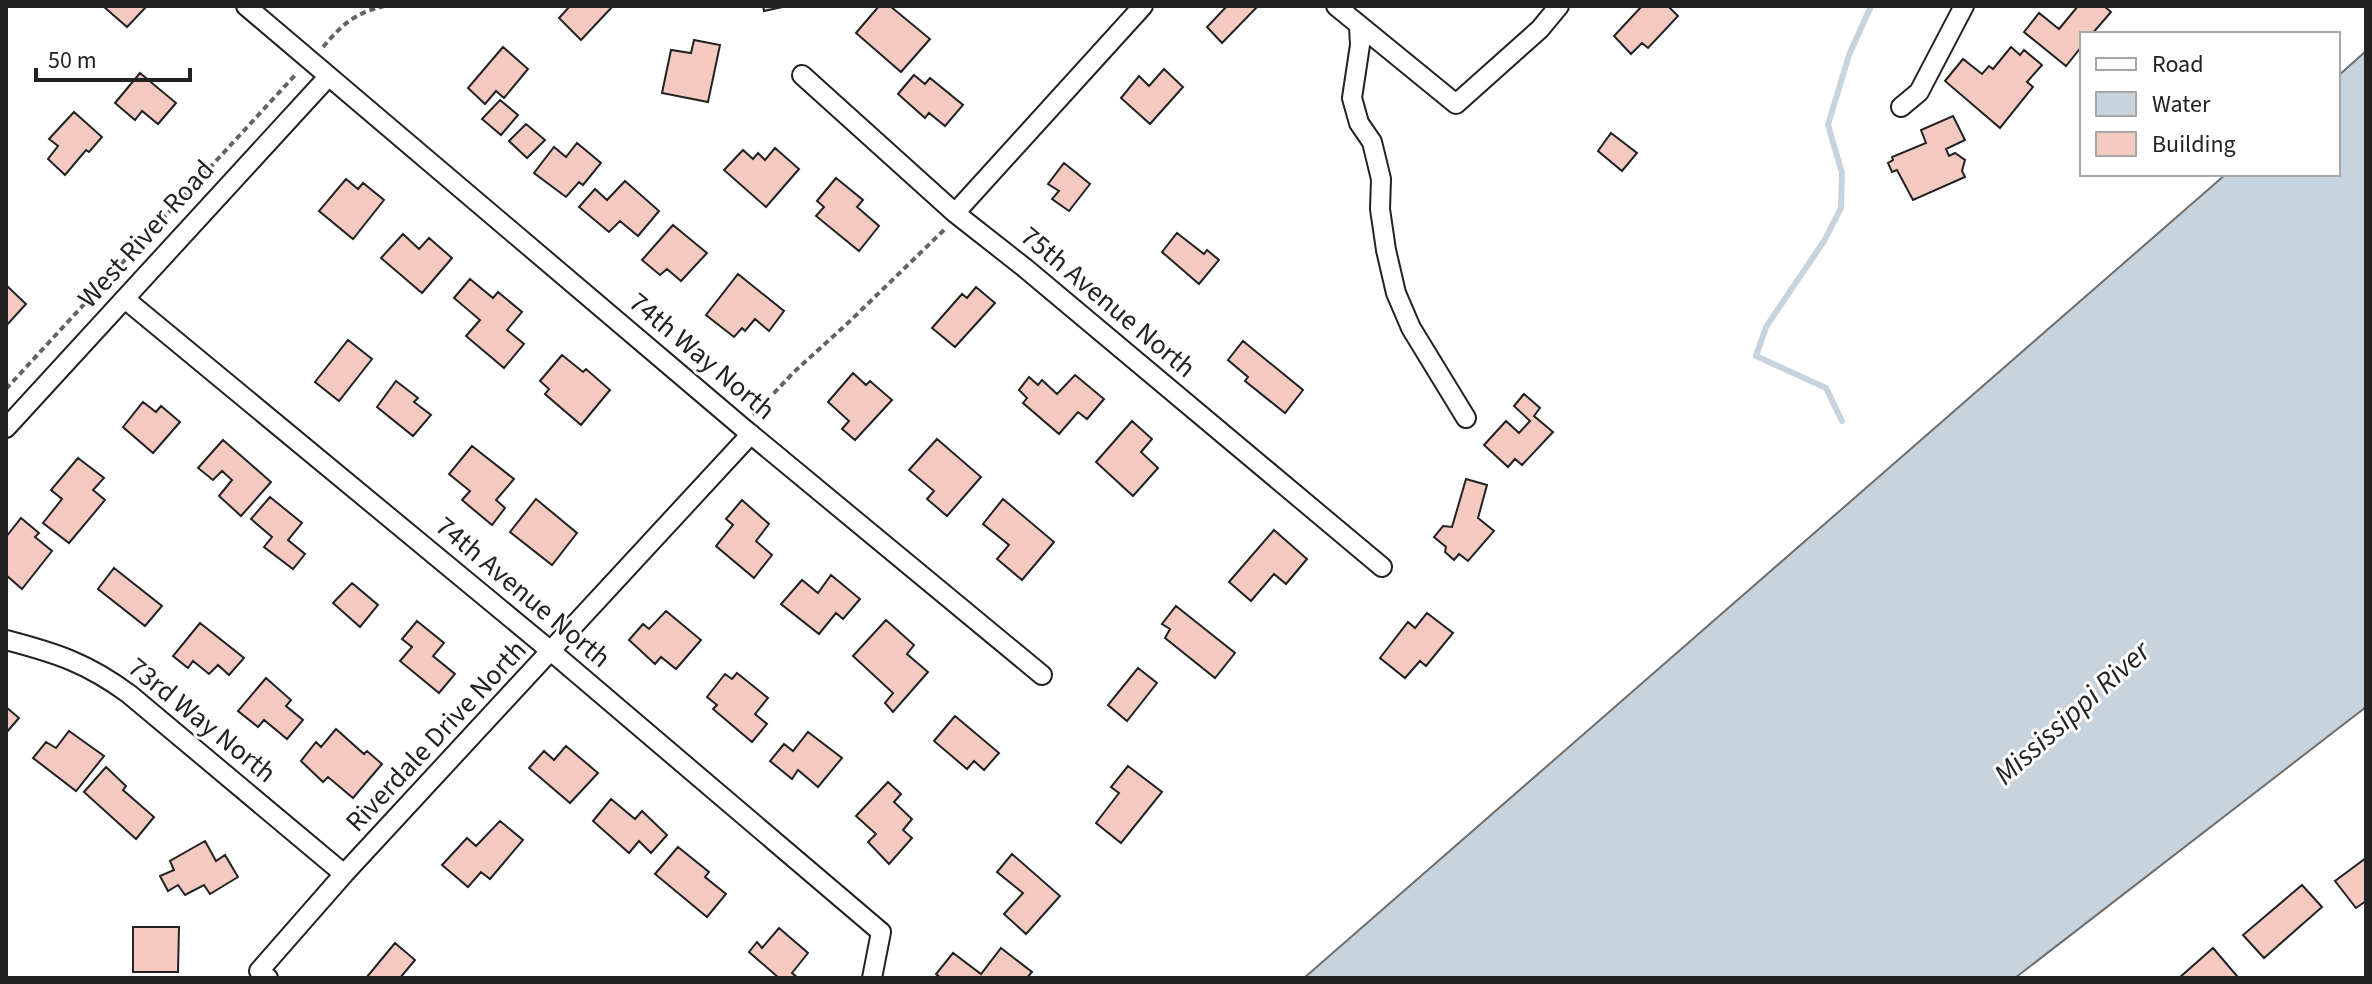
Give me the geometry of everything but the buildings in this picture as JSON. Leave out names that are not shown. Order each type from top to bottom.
[{"type":"street","name":"74th Way North","points":[[246,6],[1042,675]]},
{"type":"street","points":[[955,213],[1143,6]]},
{"type":"street","points":[[1336,6],[1456,104],[1540,29],[1559,6]]},
{"type":"street","points":[[1901,107],[1919,92],[1964,6]]},
{"type":"street","points":[[1359,26],[1360,45],[1352,98],[1359,123],[1372,142],[1381,179],[1380,209],[1396,293],[1411,328],[1466,418]]},
{"type":"street","name":"75th Avenue North","points":[[802,75],[955,213],[1382,567]]},
{"type":"street","name":"West River Road","points":[[6,428],[328,77]]},
{"type":"street","name":"74th Avenue North","points":[[125,299],[552,652],[881,932],[872,978]]},
{"type":"street","name":"Riverdale Drive North","points":[[264,974],[344,874],[552,652],[747,430]]},
{"type":"street","name":"73rd Way North","points":[[6,640],[67,657],[100,672],[344,874]]},
{"type":"path","points":[[318,53],[347,20],[363,11],[384,6]]},
{"type":"path","points":[[6,389],[253,118],[298,73]]},
{"type":"path","points":[[747,430],[794,372],[945,228],[955,213]]},
{"type":"water","name":"Mississippi River","points":[[2366,51],[2366,707],[2015,978],[1304,978],[2224,176],[2340,176],[2340,74]]},
{"type":"waterway","points":[[1842,421],[1826,388],[1756,356],[1766,327],[1824,241],[1841,208],[1842,173],[1828,125],[1849,55],[1871,6]]}]
